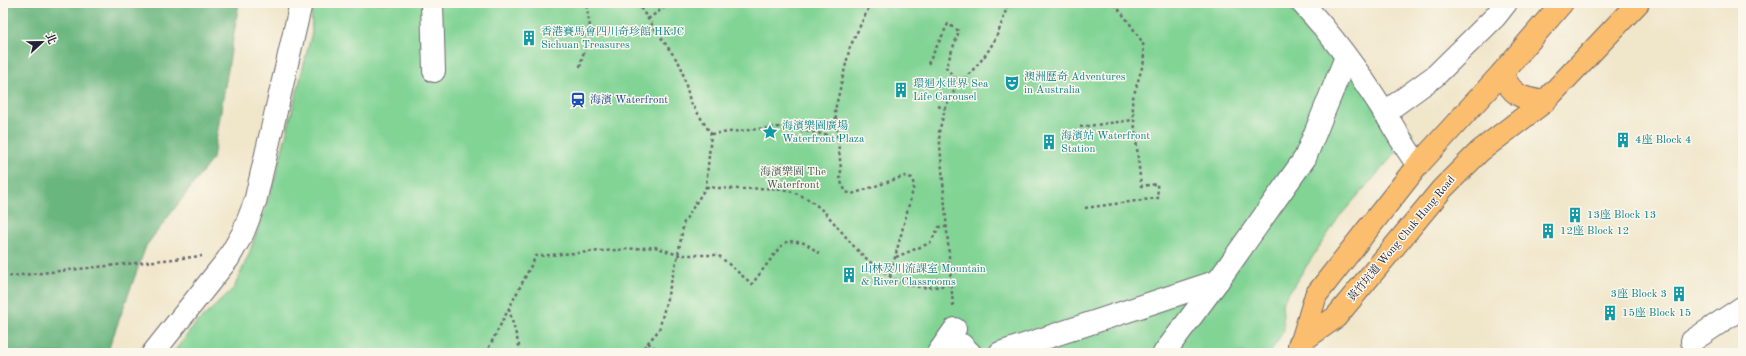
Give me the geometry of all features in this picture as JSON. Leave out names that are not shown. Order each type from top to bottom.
[{"type":"main road","name":"黃竹坑道 Wong Chuk Hang Road","points":[[1298,347],[1316,295],[1418,165],[1502,73],[1562,3]]},
{"type":"main road","name":"黃竹坑道 Wong Chuk Hang Road","points":[[1298,347],[1336,317],[1442,189],[1480,151],[1544,102],[1638,3]]},
{"type":"main road","points":[[1502,73],[1508,87],[1524,99],[1544,102]]},
{"type":"lane","points":[[153,353],[218,273],[243,234],[255,202],[301,3]]},
{"type":"lane","points":[[432,3],[434,71]]},
{"type":"lane","points":[[1302,3],[1321,23],[1346,57],[1384,113],[1405,148],[1418,165]]},
{"type":"lane","points":[[1384,113],[1435,76],[1495,17],[1506,3]]},
{"type":"lane","points":[[1164,353],[1218,281],[1305,158],[1346,57]]},
{"type":"lane","points":[[1000,353],[1218,281]]},
{"type":"lane","points":[[1692,341],[1743,307]]},
{"type":"lane","points":[[946,342],[962,345],[970,353]]},
{"type":"path","points":[[580,67],[590,27],[586,3]]},
{"type":"path","points":[[637,3],[681,66],[690,101],[711,134],[706,187],[684,222],[678,255],[658,330],[639,353]]},
{"type":"path","points":[[648,19],[670,3]]},
{"type":"path","points":[[870,3],[850,47],[835,110],[841,170],[840,180],[846,192],[852,194],[905,176],[912,178],[914,186],[890,276]]},
{"type":"path","points":[[946,342],[951,284],[939,132],[945,109],[950,99],[986,55],[1004,18],[1008,3]]},
{"type":"path","points":[[1085,208],[1158,198],[1157,184],[1141,186],[1133,120],[1132,101],[1144,61],[1142,43],[1128,21],[1116,6],[1111,3]]},
{"type":"path","points":[[928,64],[948,24],[959,31],[946,67],[960,85]]},
{"type":"path","points":[[938,106],[945,109]]},
{"type":"path","points":[[1080,127],[1133,120]]},
{"type":"path","points":[[711,134],[776,128],[838,136]]},
{"type":"path","points":[[706,187],[765,187],[785,189],[803,196],[819,206],[868,260],[890,276],[909,285],[929,288],[951,284]]},
{"type":"path","points":[[895,257],[930,243],[939,227],[946,227]]},
{"type":"path","points":[[486,353],[536,256],[655,247],[678,255],[718,255],[752,284],[780,247],[788,241],[805,243],[819,253]]},
{"type":"path","points":[[3,277],[232,252]]},
{"type":"path","points":[[509,308],[521,353]]},
{"type":"path","points":[[648,343],[660,352]]},
{"type":"green space","points":[[3,3],[239,3],[213,158],[146,246],[107,353],[3,353]]},
{"type":"green space","name":"海濱樂園 The Waterfront","points":[[311,3],[1286,3],[1413,133],[1339,217],[1282,303],[1284,330],[1270,353],[173,353],[194,326],[234,288],[249,254],[274,183],[312,32]]},
{"type":"place","name":"香港賽馬會四川奇珍館 HKJC Sichuan Treasures","points":[[529,38]]},
{"type":"place","name":"澳洲歷奇 Adventures in Australia","points":[[1012,83]]},
{"type":"place","name":"環迴水世界 Sea Life Carousel","points":[[901,90]]},
{"type":"place","name":"海濱 Waterfront","points":[[578,100]]},
{"type":"place","name":"海濱樂園廣場 Waterfront Plaza","points":[[770,132]]},
{"type":"place","name":"4座 Block 4","points":[[1623,140]]},
{"type":"place","name":"海濱站 Waterfront Station","points":[[1049,142]]},
{"type":"place","name":"13座 Block 13","points":[[1575,215]]},
{"type":"place","name":"12座 Block 12","points":[[1548,231]]},
{"type":"place","name":"山林及川流課室 Mountain & River Classrooms","points":[[849,275]]},
{"type":"place","name":"3座 Block 3","points":[[1679,294]]},
{"type":"place","name":"15座 Block 15","points":[[1610,313]]}]
